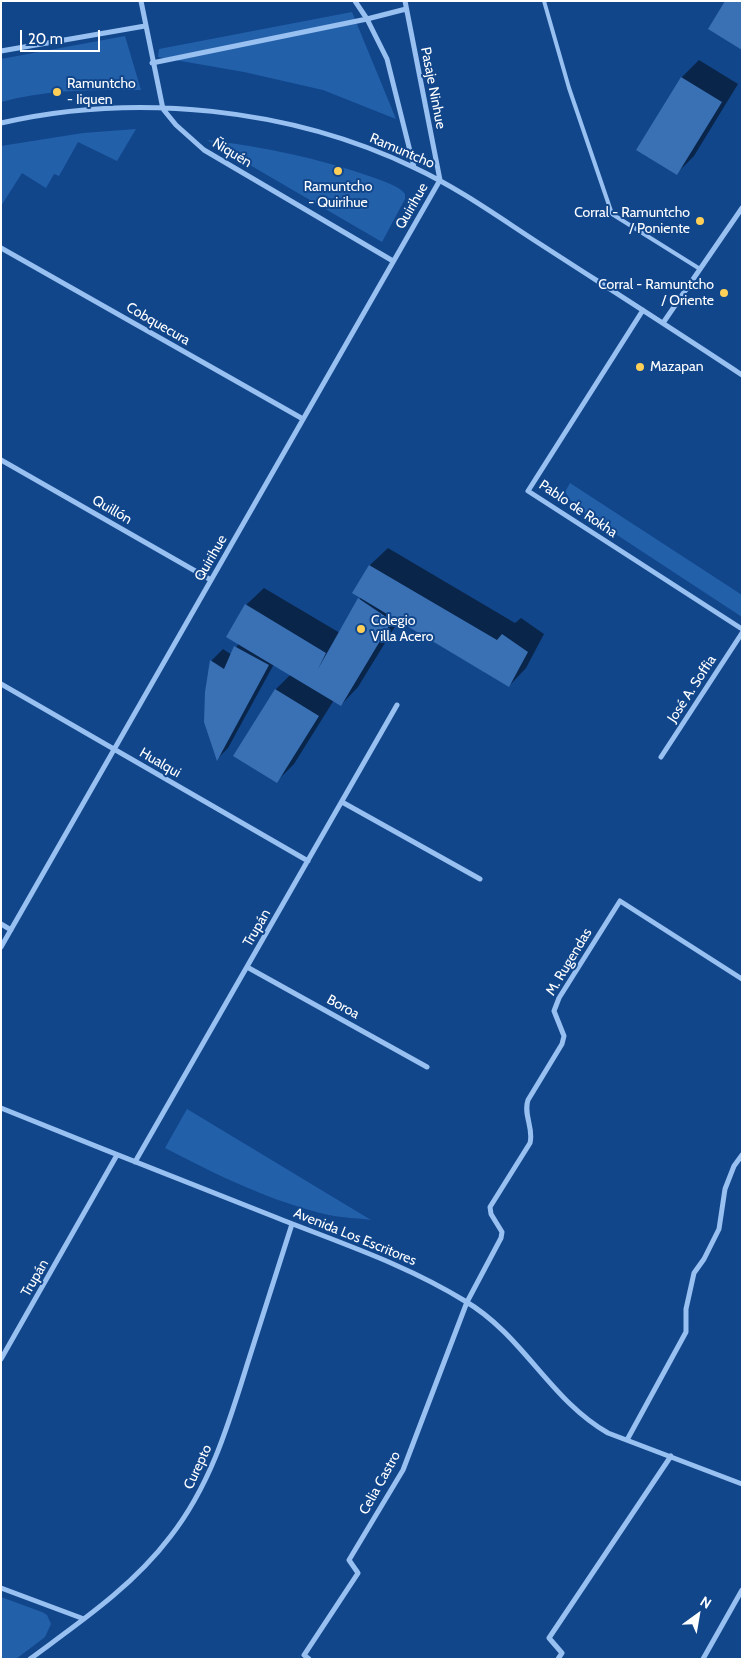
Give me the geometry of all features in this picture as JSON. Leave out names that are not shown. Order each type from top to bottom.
[{"type":"street","name":"Ñiquén","points":[[141,1],[152,64],[163,109],[189,138],[204,150],[394,261]]},
{"type":"street","points":[[355,1],[367,19],[387,58],[414,167]]},
{"type":"street","name":"Pasaje Ninhue","points":[[405,1],[440,180]]},
{"type":"street","points":[[152,64],[367,19],[406,9]]},
{"type":"street","points":[[1,51],[145,26]]},
{"type":"street","name":"Ramuntcho","points":[[1,123],[89,110],[163,109],[210,112],[298,127],[375,151],[440,180],[742,375]]},
{"type":"street","name":"Quirihue","points":[[1,947],[440,180]]},
{"type":"street","points":[[663,323],[742,208]]},
{"type":"street","name":"Cobquecura","points":[[1,248],[303,420]]},
{"type":"street","name":"Pablo de Rokha","points":[[643,310],[528,491],[742,629]]},
{"type":"street","name":"Quillón","points":[[1,460],[212,580]]},
{"type":"street","name":"José A. Soffia","points":[[661,757],[742,633]]},
{"type":"street","name":"Hualqui","points":[[1,684],[308,861]]},
{"type":"street","name":"Trupán","points":[[135,1162],[398,705]]},
{"type":"street","points":[[342,802],[480,879]]},
{"type":"street","name":"M. Rugendas","points":[[467,1302],[501,1238],[502,1232],[491,1214],[490,1207],[532,1137],[525,1109],[528,1100],[562,1044],[564,1036],[554,1010],[559,998],[620,901],[742,979]]},
{"type":"street","points":[[1,924],[11,930]]},
{"type":"street","name":"Boroa","points":[[247,967],[427,1067]]},
{"type":"street","name":"Avenida Los Escritores","points":[[1,1108],[409,1269],[490,1317],[513,1338],[574,1409],[591,1423],[627,1440],[742,1484]]},
{"type":"street","name":"Trupán","points":[[1,1359],[117,1155]]},
{"type":"street","points":[[627,1440],[686,1332],[686,1310],[694,1273],[704,1259],[719,1229],[725,1189],[734,1166],[742,1155]]},
{"type":"street","name":"Curepto","points":[[30,1659],[84,1619],[124,1586],[154,1557],[198,1495],[224,1439],[292,1224]]},
{"type":"street","name":"Celia Castro","points":[[309,1659],[304,1655],[358,1573],[349,1560],[403,1470],[467,1302]]},
{"type":"street","points":[[558,1659],[562,1653],[549,1638],[670,1456]]},
{"type":"street","points":[[1,1588],[84,1619]]},
{"type":"street","points":[[703,1659],[742,1590]]},
{"type":"lane","points":[[544,1],[569,88],[612,214],[700,268]]},
{"type":"shaded area","points":[[352,12],[396,119],[323,90],[244,72],[158,57],[159,49]]},
{"type":"shaded area","points":[[125,36],[141,90],[54,92],[1,102],[1,59]]},
{"type":"shaded area","points":[[136,129],[117,161],[78,142],[59,176],[54,174],[46,188],[22,173],[1,206],[1,146],[83,133]]},
{"type":"shaded area","points":[[207,140],[270,150],[331,164],[394,186],[405,194],[405,199],[382,242]]},
{"type":"shaded area","points":[[570,483],[742,595],[742,617],[576,508],[565,492]]},
{"type":"shaded area","points":[[187,1109],[371,1220],[329,1215],[287,1203],[225,1178],[165,1148]]},
{"type":"shaded area","points":[[1,1597],[42,1612],[47,1615],[51,1624],[45,1637],[16,1659],[1,1659]]},
{"type":"building","points":[[725,1],[742,1],[742,50],[708,29]]},
{"type":"building","points":[[681,77],[722,102],[677,175],[636,150]]},
{"type":"building","points":[[369,565],[497,640],[502,634],[528,652],[509,687],[352,593]]},
{"type":"building","points":[[358,598],[392,621],[341,706],[226,637],[245,604],[326,653],[318,669]]},
{"type":"building","points":[[234,646],[269,665],[217,761],[204,722],[205,692],[210,660],[224,669]]},
{"type":"building","points":[[275,689],[319,716],[277,783],[233,756]]},
{"type":"place","name":"Ramuntcho - Iiquen","points":[[57,92]]},
{"type":"place","name":"Ramuntcho - Quirihue","points":[[338,171]]},
{"type":"place","name":"Corral - Ramuntcho / Poniente","points":[[700,221]]},
{"type":"place","name":"Corral - Ramuntcho / Oriente","points":[[724,293]]},
{"type":"place","name":"Mazapan","points":[[640,367]]},
{"type":"place","name":"Colegio Villa Acero","points":[[361,629]]}]
